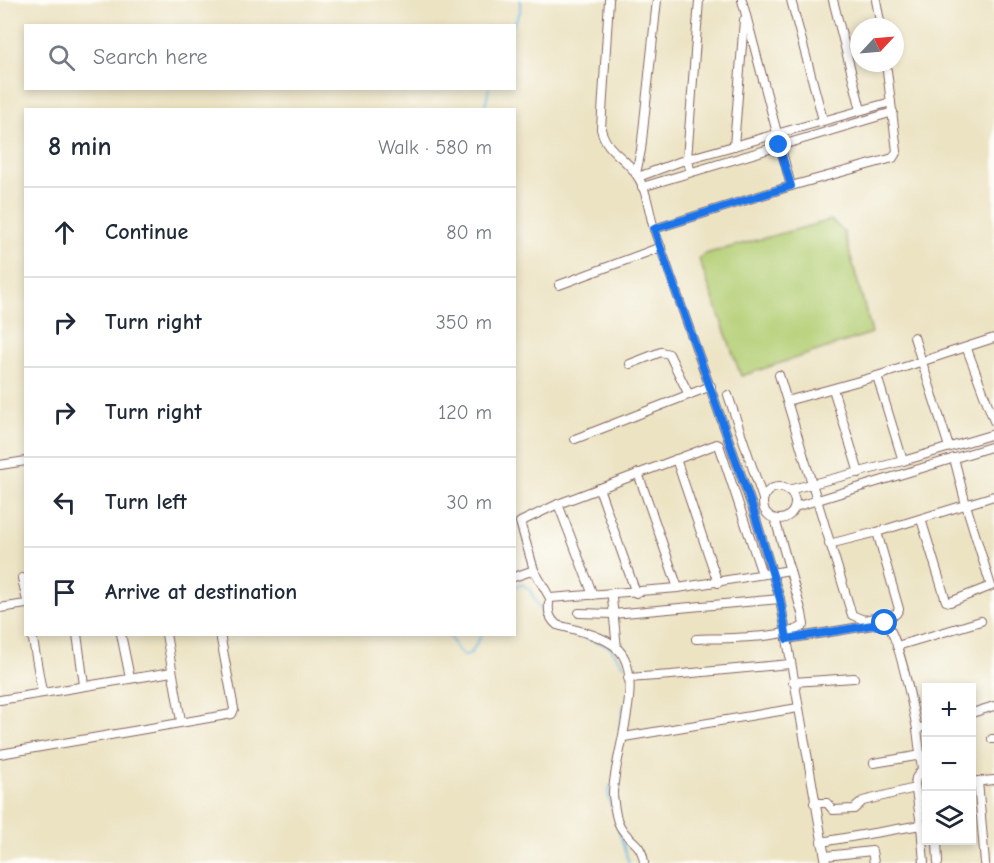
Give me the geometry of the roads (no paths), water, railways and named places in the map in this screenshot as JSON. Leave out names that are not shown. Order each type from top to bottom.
[{"type":"street","points":[[609,0],[601,129],[603,139],[612,151],[624,159],[637,175],[642,187],[654,229],[720,411],[773,573],[780,599],[825,860],[872,851],[874,863]]},
{"type":"street","points":[[637,175],[657,0]]},
{"type":"street","points":[[691,172],[687,159],[699,0]]},
{"type":"street","points":[[742,0],[791,186]]},
{"type":"street","points":[[791,0],[824,120]]},
{"type":"street","points":[[833,0],[861,110]]},
{"type":"street","points":[[876,0],[879,18]]},
{"type":"street","points":[[734,146],[745,12]]},
{"type":"street","points":[[654,229],[791,186],[893,158],[897,151],[887,72]]},
{"type":"street","points":[[637,175],[891,102]]},
{"type":"street","points":[[642,187],[893,112]]},
{"type":"street","points":[[559,285],[661,247]]},
{"type":"street","points":[[914,337],[950,447]]},
{"type":"street","points":[[787,401],[967,349],[994,338]]},
{"type":"street","points":[[967,349],[994,421]]},
{"type":"street","points":[[630,364],[661,352],[669,354],[689,395]]},
{"type":"street","points":[[778,375],[852,615],[864,620],[896,614],[899,609],[877,532]]},
{"type":"street","points":[[877,376],[903,461]]},
{"type":"street","points":[[575,439],[711,386]]},
{"type":"street","points":[[833,389],[859,473]]},
{"type":"street","points":[[728,395],[769,516],[775,519],[788,517],[795,507],[795,500],[788,490]]},
{"type":"street","points":[[720,411],[732,407]]},
{"type":"street","points":[[753,509],[763,503],[765,494],[776,487],[788,490],[812,485],[994,434]]},
{"type":"street","points":[[973,440],[978,451]]},
{"type":"street","points":[[762,574],[719,445],[715,444],[558,504],[520,522],[534,570],[550,598],[636,593],[718,583],[790,570]]},
{"type":"street","points":[[795,507],[994,446]]},
{"type":"street","points":[[921,519],[946,601],[950,602],[989,588],[991,571],[966,505],[954,458]]},
{"type":"street","points":[[676,459],[718,583]]},
{"type":"street","points":[[0,465],[24,461]]},
{"type":"street","points":[[638,473],[678,588]]},
{"type":"street","points":[[600,488],[636,593]]},
{"type":"street","points":[[829,544],[877,532],[994,496]]},
{"type":"street","points":[[558,504],[593,595]]},
{"type":"street","points":[[775,519],[804,625],[786,636]]},
{"type":"street","points":[[516,576],[534,570]]},
{"type":"street","points":[[22,578],[24,588]]},
{"type":"street","points":[[612,598],[617,649]]},
{"type":"street","points":[[579,613],[614,614],[780,599]]},
{"type":"street","points":[[549,603],[551,620],[557,626],[608,643],[624,658],[628,678],[628,701],[613,797],[618,824],[641,850],[644,863]]},
{"type":"street","points":[[0,608],[24,604]]},
{"type":"street","points":[[897,646],[981,621]]},
{"type":"street","points":[[696,639],[786,636],[885,623],[890,626],[897,646],[922,755],[874,763]]},
{"type":"street","points":[[32,636],[42,692]]},
{"type":"street","points":[[77,636],[84,685]]},
{"type":"street","points":[[121,636],[130,678]]},
{"type":"street","points":[[165,636],[181,721]]},
{"type":"street","points":[[0,753],[232,714],[234,709],[220,636]]},
{"type":"street","points":[[628,678],[790,664]]},
{"type":"street","points":[[0,700],[171,672]]},
{"type":"street","points":[[794,682],[854,678]]},
{"type":"street","points":[[976,712],[994,706]]},
{"type":"street","points":[[624,737],[798,708]]},
{"type":"street","points":[[917,729],[922,728]]},
{"type":"street","points":[[922,769],[915,778],[915,788],[924,863]]},
{"type":"street","points":[[976,781],[994,780]]},
{"type":"street","points":[[814,803],[827,803],[833,810],[854,809],[863,801],[915,788]]},
{"type":"street","points":[[976,789],[985,863]]},
{"type":"street","points":[[821,842],[921,825]]},
{"type":"street","points":[[937,845],[939,863]]},
{"type":"waterway","points":[[514,24],[520,12],[520,0]]},
{"type":"waterway","points":[[484,108],[489,90]]},
{"type":"waterway","points":[[516,587],[522,584],[530,590],[549,626],[609,646],[624,665]]},
{"type":"waterway","points":[[450,636],[457,650],[465,656],[471,653],[481,636]]},
{"type":"waterway","points":[[620,730],[624,706]]},
{"type":"waterway","points":[[610,786],[608,797],[611,806]]},
{"type":"waterway","points":[[618,829],[629,863]]}]
